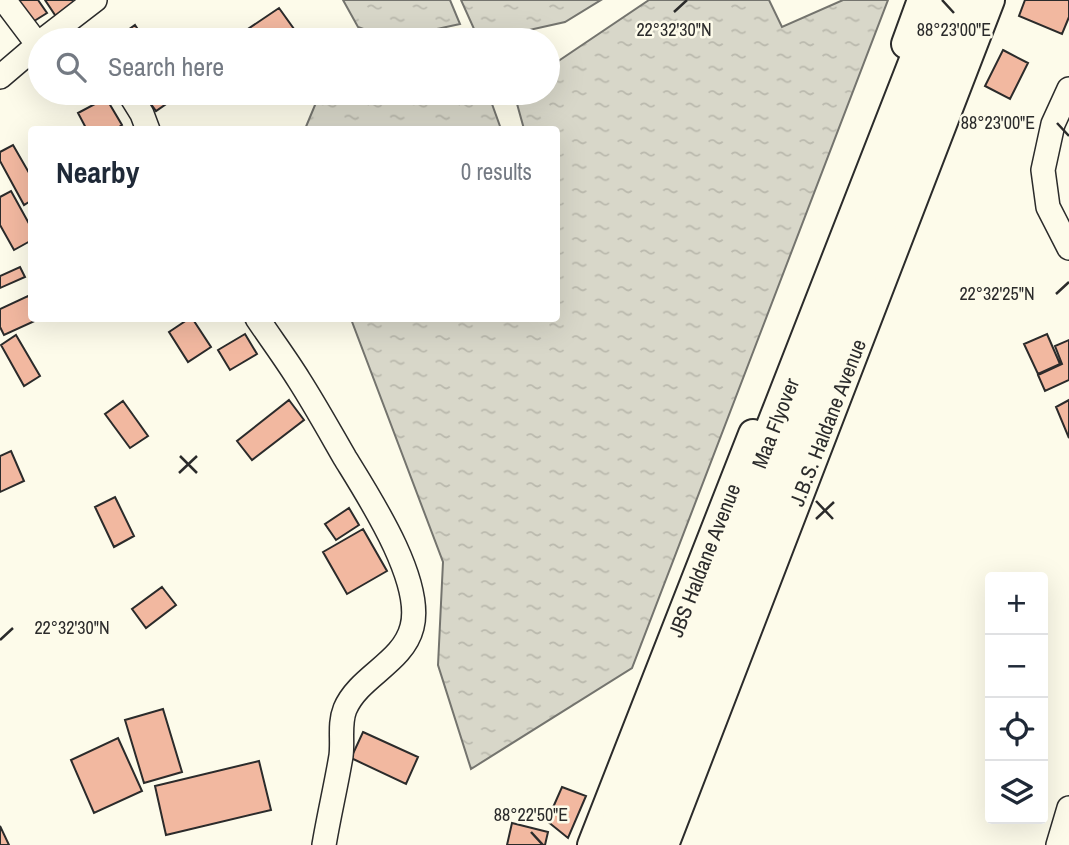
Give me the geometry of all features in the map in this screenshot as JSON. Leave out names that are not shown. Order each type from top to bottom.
[{"type":"highway","name":"Maa Flyover","points":[[610,845],[940,0]]},
{"type":"highway","name":"Maa Flyover","points":[[638,845],[966,0]]},
{"type":"main road","name":"JBS Haldane Avenue","points":[[592,845],[922,0]]},
{"type":"main road","name":"J.B.S. Haldane Avenue","points":[[664,845],[990,0]]},
{"type":"street","points":[[5,0],[28,29]]},
{"type":"street","points":[[60,28],[94,0]]},
{"type":"street","points":[[0,77],[28,54]]},
{"type":"street","points":[[1069,89],[1053,124],[1042,170],[1048,207],[1069,248]]},
{"type":"street","points":[[136,105],[146,126]]},
{"type":"street","points":[[260,322],[300,381],[379,514],[409,583],[414,611],[412,629],[401,649],[356,693],[346,707],[342,722],[341,753],[324,845]]},
{"type":"street","points":[[1058,845],[1069,808]]},
{"type":"water","points":[[343,0],[450,0],[460,24],[442,28],[358,27]]},
{"type":"water","points":[[461,0],[601,0],[565,22],[538,28],[474,28]]},
{"type":"water","points":[[649,0],[769,0],[782,27],[843,0],[888,0],[632,668],[471,769],[438,665],[443,562],[352,322],[560,322],[560,126],[523,126],[517,105],[560,105],[560,60]]},
{"type":"water","points":[[315,105],[492,105],[500,126],[306,126]]},
{"type":"building","points":[[16,0],[38,0],[47,13],[31,23]]},
{"type":"building","points":[[45,0],[72,0],[78,8],[59,21]]},
{"type":"building","points":[[1025,0],[1069,0],[1069,17],[1062,34],[1019,16]]},
{"type":"building","points":[[279,8],[293,28],[249,28]]},
{"type":"building","points":[[1003,50],[1028,63],[1010,99],[985,86]]},
{"type":"building","points":[[93,105],[110,105],[122,125],[85,126],[78,113]]},
{"type":"building","points":[[152,105],[165,105],[156,111]]},
{"type":"building","points":[[13,145],[28,171],[28,202],[24,205],[0,161],[0,152]]},
{"type":"building","points":[[11,191],[28,222],[28,242],[14,250],[0,225],[0,197]]},
{"type":"building","points":[[20,267],[25,277],[0,288],[0,276]]},
{"type":"building","points":[[28,296],[28,322],[32,322],[4,335],[0,327],[0,309]]},
{"type":"building","points":[[184,322],[195,322],[211,347],[188,362],[169,332]]},
{"type":"building","points":[[245,334],[257,354],[230,370],[218,350]]},
{"type":"building","points":[[1047,334],[1060,364],[1038,374],[1024,344]]},
{"type":"building","points":[[16,335],[40,376],[24,386],[1,345]]},
{"type":"building","points":[[1069,340],[1069,380],[1045,391],[1038,375],[1062,364],[1055,346]]},
{"type":"building","points":[[289,400],[304,420],[252,460],[237,441]]},
{"type":"building","points":[[1069,400],[1069,438],[1056,407]]},
{"type":"building","points":[[123,401],[148,436],[130,448],[105,414]]},
{"type":"building","points":[[11,451],[24,481],[0,492],[0,456]]},
{"type":"building","points":[[115,497],[134,536],[114,547],[95,507]]},
{"type":"building","points":[[349,508],[359,525],[336,540],[325,524]]},
{"type":"building","points":[[363,529],[387,571],[347,594],[323,552]]},
{"type":"building","points":[[162,587],[176,605],[146,628],[132,609]]},
{"type":"building","points":[[163,709],[182,772],[144,783],[125,720]]},
{"type":"building","points":[[363,732],[418,757],[406,784],[351,758]]},
{"type":"building","points":[[118,738],[142,791],[94,813],[71,760]]},
{"type":"building","points":[[259,761],[271,810],[166,835],[155,786]]},
{"type":"building","points":[[562,787],[586,796],[568,838],[547,821]]},
{"type":"building","points":[[512,823],[548,832],[545,845],[507,845]]},
{"type":"building","points":[[0,826],[9,845],[0,845]]}]
